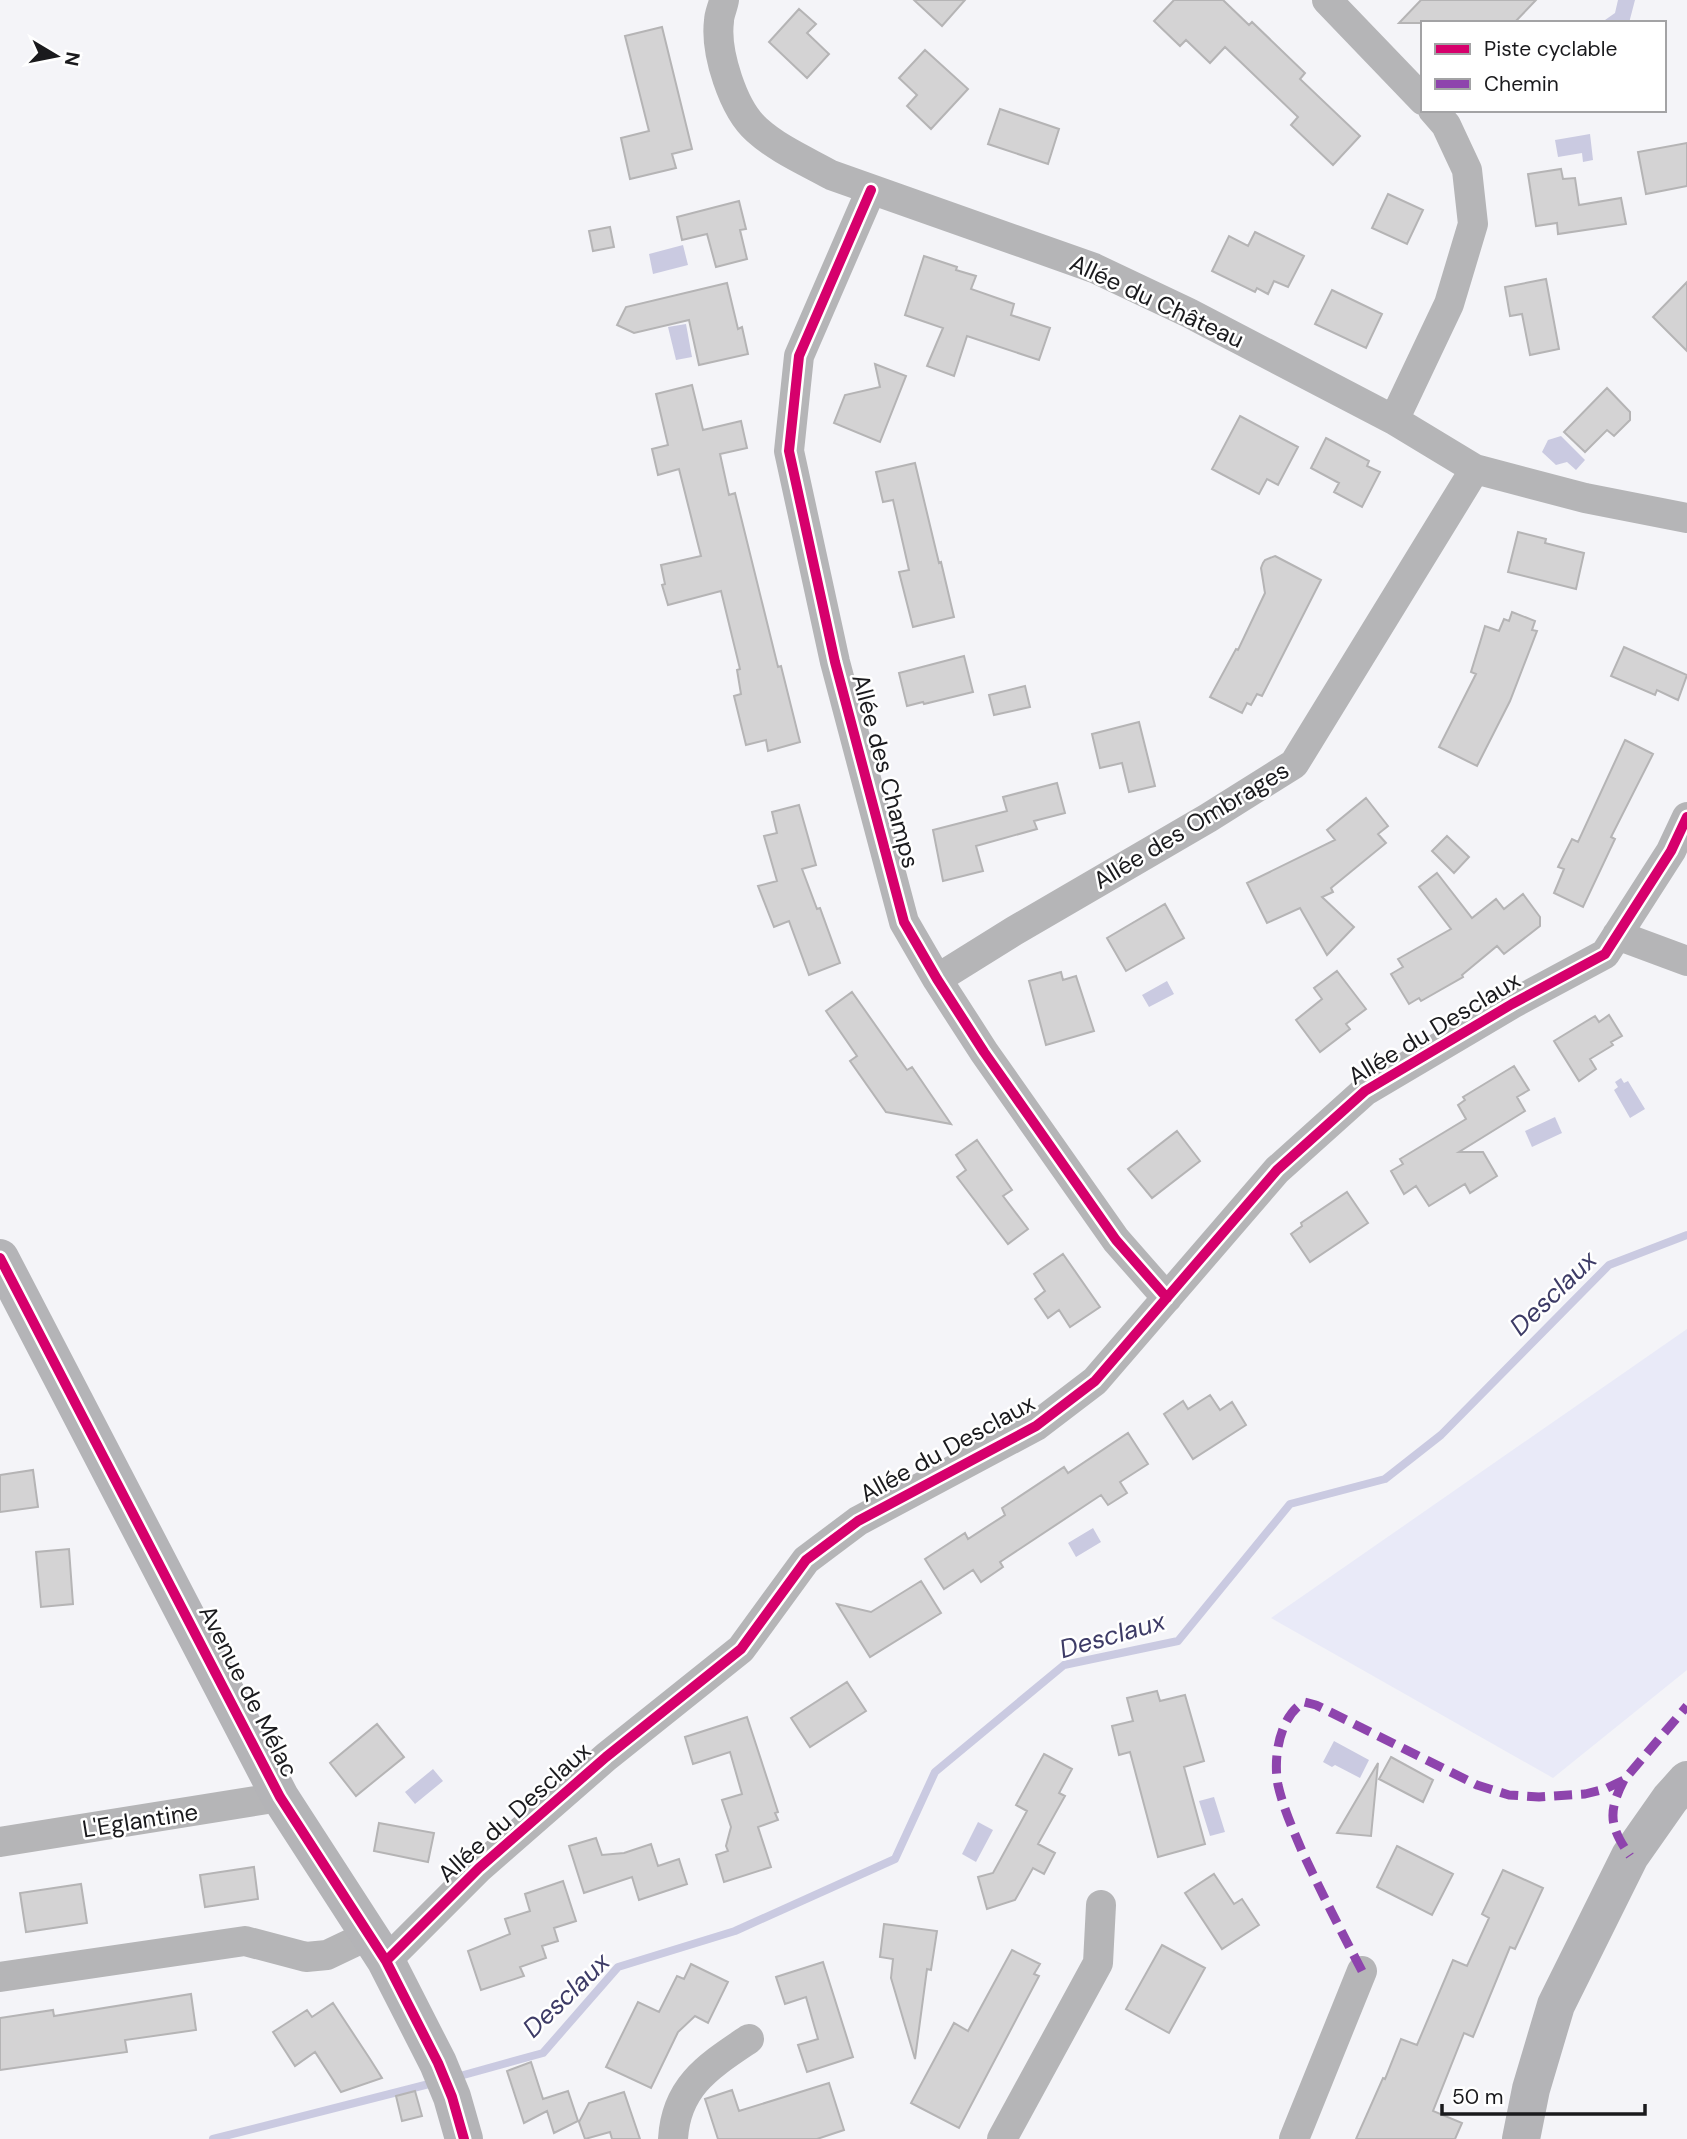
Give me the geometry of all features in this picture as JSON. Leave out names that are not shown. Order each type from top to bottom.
[{"type":"street","name":"Allée du Château","points":[[724,0],[718,21],[723,66],[733,96],[756,129],[792,154],[831,175],[1094,268],[1189,313],[1394,421],[1475,469],[1585,498],[1687,518]]},
{"type":"street","points":[[1327,0],[1421,98]]},
{"type":"street","points":[[1394,421],[1449,304],[1473,224],[1467,170],[1446,125],[1435,112]]},
{"type":"street","name":"Allée des Champs","points":[[871,191],[799,356],[789,451],[835,662],[904,922],[984,1052],[1116,1240],[1167,1298]]},
{"type":"street","name":"Allée des Ombrages","points":[[937,979],[1294,764],[1475,469]]},
{"type":"street","name":"Allée du Desclaux","points":[[0,1977],[245,1941],[306,1957],[377,1948],[479,1868],[606,1757],[741,1649],[806,1560],[858,1521],[1036,1426],[1095,1381],[1277,1170],[1365,1091],[1512,1004],[1605,954],[1684,833]]},
{"type":"street","points":[[1617,935],[1687,961]]},
{"type":"street","name":"Avenue de Mélac","points":[[0,1258],[280,1797],[377,1948],[445,2080],[464,2139]]},
{"type":"street","points":[[1521,2139],[1531,2089],[1556,2005],[1630,1856],[1670,1799],[1687,1780]]},
{"type":"street","name":"L'Eglantine","points":[[0,1842],[280,1797]]},
{"type":"street","points":[[1002,2139],[1098,1963],[1101,1905]]},
{"type":"street","points":[[1294,2139],[1362,1971]]},
{"type":"street","points":[[673,2139],[682,2099],[694,2080],[749,2039]]},
{"type":"shaded area","points":[[1687,1329],[1687,1670],[1553,1778],[1271,1618]]},
{"type":"water","points":[[1618,0],[1635,0],[1630,21],[1605,20],[1615,13]]},
{"type":"water","points":[[1590,134],[1593,160],[1583,162],[1582,153],[1558,157],[1555,140]]},
{"type":"water","points":[[683,245],[688,265],[653,274],[649,254]]},
{"type":"water","points":[[686,324],[692,357],[676,360],[668,327]]},
{"type":"water","points":[[1561,436],[1585,460],[1576,470],[1567,462],[1556,465],[1542,452],[1548,440]]},
{"type":"water","points":[[1167,981],[1174,994],[1149,1007],[1142,995]]},
{"type":"water","points":[[1621,1078],[1624,1083],[1628,1081],[1645,1109],[1630,1118],[1614,1090],[1618,1087],[1615,1082]]},
{"type":"water","points":[[1555,1117],[1562,1133],[1532,1147],[1525,1131]]},
{"type":"water","points":[[1093,1528],[1101,1542],[1076,1557],[1068,1543]]},
{"type":"water","points":[[1334,1741],[1369,1760],[1360,1778],[1323,1762]]},
{"type":"water","points":[[433,1769],[443,1781],[415,1804],[405,1792]]},
{"type":"water","points":[[1214,1797],[1225,1832],[1210,1836],[1199,1801]]},
{"type":"water","points":[[978,1822],[993,1830],[976,1862],[962,1854]]},
{"type":"building","points":[[914,0],[965,0],[942,26]]},
{"type":"building","points":[[1174,0],[1223,0],[1249,25],[1252,22],[1305,73],[1300,79],[1360,136],[1333,165],[1291,125],[1298,117],[1225,47],[1210,63],[1186,40],[1180,46],[1154,21]]},
{"type":"building","points":[[1421,0],[1536,0],[1516,21],[1399,23]]},
{"type":"building","points":[[799,9],[816,24],[807,33],[829,54],[807,78],[769,42]]},
{"type":"building","points":[[662,27],[692,149],[672,154],[676,168],[630,179],[621,138],[649,131],[625,36]]},
{"type":"building","points":[[925,50],[968,89],[931,129],[907,106],[917,95],[899,78]]},
{"type":"building","points":[[1000,109],[1059,129],[1048,164],[988,144]]},
{"type":"building","points":[[1687,143],[1687,186],[1646,194],[1638,152]]},
{"type":"building","points":[[1561,169],[1563,179],[1575,178],[1579,205],[1621,198],[1626,224],[1558,234],[1557,223],[1536,226],[1528,174]]},
{"type":"building","points":[[1388,194],[1423,210],[1407,244],[1372,228]]},
{"type":"building","points":[[739,201],[746,229],[740,230],[747,259],[716,267],[707,234],[682,240],[677,217]]},
{"type":"building","points":[[610,227],[614,247],[593,251],[589,231]]},
{"type":"building","points":[[1255,232],[1304,256],[1288,287],[1274,281],[1268,294],[1257,288],[1255,292],[1212,271],[1229,236],[1248,246]]},
{"type":"building","points":[[924,256],[976,276],[971,289],[1014,304],[1011,315],[1050,328],[1039,360],[967,336],[954,376],[927,366],[943,328],[905,315]]},
{"type":"building","points":[[1546,279],[1559,349],[1530,355],[1522,314],[1510,316],[1505,287]]},
{"type":"building","points":[[1687,282],[1687,351],[1653,317]]},
{"type":"building","points":[[727,283],[738,329],[742,327],[748,354],[699,365],[689,320],[634,333],[617,325],[626,307]]},
{"type":"building","points":[[1332,290],[1382,314],[1366,348],[1315,324]]},
{"type":"building","points":[[875,364],[906,376],[880,442],[834,423],[845,395],[880,387]]},
{"type":"building","points":[[692,385],[703,430],[741,421],[747,448],[720,454],[729,495],[735,493],[778,667],[781,666],[800,742],[768,751],[766,740],[746,745],[734,696],[741,694],[737,670],[740,669],[721,591],[668,605],[662,585],[665,584],[661,565],[701,556],[679,469],[658,475],[652,449],[668,445],[656,394]]},
{"type":"building","points":[[1607,388],[1630,412],[1630,420],[1614,436],[1607,430],[1585,452],[1564,432]]},
{"type":"building","points":[[1240,416],[1298,447],[1278,485],[1267,479],[1259,494],[1212,469]]},
{"type":"building","points":[[1326,438],[1369,461],[1367,466],[1380,472],[1362,507],[1334,492],[1339,483],[1311,468]]},
{"type":"building","points":[[915,463],[954,617],[913,627],[899,572],[909,570],[893,500],[883,502],[876,472]]},
{"type":"building","points":[[1518,532],[1546,539],[1545,543],[1584,553],[1576,589],[1508,572]]},
{"type":"building","points":[[1275,556],[1321,580],[1262,696],[1257,694],[1251,705],[1247,703],[1242,713],[1210,697],[1236,649],[1238,650],[1265,593],[1261,568],[1263,563]]},
{"type":"building","points":[[1512,612],[1535,621],[1532,630],[1537,631],[1510,701],[1477,766],[1439,747],[1476,674],[1471,672],[1485,626],[1499,631],[1504,619],[1509,621]]},
{"type":"building","points":[[1624,647],[1687,675],[1678,700],[1657,690],[1655,695],[1611,676]]},
{"type":"building","points":[[964,656],[973,692],[907,706],[899,673]]},
{"type":"building","points":[[1025,686],[1030,707],[994,715],[989,695]]},
{"type":"building","points":[[1139,722],[1155,786],[1129,792],[1122,763],[1100,768],[1092,734]]},
{"type":"building","points":[[1625,740],[1653,754],[1611,837],[1615,839],[1583,907],[1554,893],[1564,869],[1558,867],[1572,839],[1578,842]]},
{"type":"building","points":[[1057,783],[1065,813],[1034,821],[1037,829],[976,846],[983,871],[943,881],[933,830],[1007,811],[1003,797]]},
{"type":"building","points":[[1366,798],[1388,826],[1378,834],[1386,843],[1331,888],[1333,892],[1322,897],[1354,927],[1327,955],[1300,908],[1267,923],[1247,883],[1335,840],[1327,830]]},
{"type":"building","points":[[799,805],[816,865],[802,869],[840,963],[809,975],[789,921],[774,927],[758,886],[777,881],[764,836],[777,833],[772,812]]},
{"type":"building","points":[[1447,836],[1469,857],[1454,873],[1432,851]]},
{"type":"building","points":[[1437,873],[1472,918],[1496,899],[1504,909],[1523,894],[1540,917],[1540,926],[1504,954],[1497,946],[1462,975],[1463,977],[1421,1001],[1419,998],[1409,1004],[1391,974],[1403,967],[1398,959],[1451,929],[1419,887]]},
{"type":"building","points":[[1165,904],[1184,938],[1126,971],[1107,938]]},
{"type":"building","points":[[1337,971],[1366,1009],[1346,1024],[1350,1029],[1320,1052],[1296,1020],[1322,999],[1314,988]]},
{"type":"building","points":[[1061,972],[1063,980],[1076,976],[1094,1031],[1046,1045],[1029,981]]},
{"type":"building","points":[[852,992],[907,1070],[912,1067],[951,1124],[886,1112],[850,1061],[857,1056],[826,1011]]},
{"type":"building","points":[[1609,1015],[1622,1036],[1590,1059],[1596,1069],[1579,1081],[1554,1041],[1595,1016],[1599,1022]]},
{"type":"building","points":[[1514,1066],[1529,1090],[1517,1097],[1525,1111],[1459,1152],[1483,1152],[1497,1176],[1470,1193],[1465,1184],[1429,1206],[1416,1186],[1404,1194],[1391,1171],[1403,1164],[1400,1159],[1466,1119],[1458,1105],[1465,1100],[1463,1097]]},
{"type":"building","points":[[1177,1131],[1200,1161],[1152,1198],[1128,1169]]},
{"type":"building","points":[[977,1140],[1012,1190],[1003,1196],[1028,1229],[1008,1244],[957,1177],[966,1170],[956,1155]]},
{"type":"building","points":[[1347,1192],[1368,1223],[1310,1262],[1291,1234],[1302,1226],[1301,1223]]},
{"type":"building","points":[[1063,1254],[1100,1307],[1070,1327],[1059,1310],[1048,1318],[1035,1299],[1045,1291],[1034,1274]]},
{"type":"building","points":[[1210,1395],[1220,1410],[1232,1402],[1246,1425],[1193,1459],[1164,1414],[1183,1401],[1188,1409]]},
{"type":"building","points":[[1128,1433],[1148,1464],[1120,1482],[1127,1493],[1108,1505],[1101,1495],[1000,1562],[1003,1567],[981,1582],[973,1570],[944,1589],[925,1559],[965,1533],[968,1539],[1005,1515],[1002,1508],[1064,1467],[1068,1473]]},
{"type":"building","points":[[33,1470],[38,1507],[0,1512],[0,1475]]},
{"type":"building","points":[[69,1549],[73,1604],[41,1607],[36,1552]]},
{"type":"building","points":[[921,1581],[941,1613],[870,1657],[837,1604],[871,1612]]},
{"type":"building","points":[[847,1682],[866,1711],[810,1747],[791,1718]]},
{"type":"building","points":[[1157,1691],[1160,1701],[1185,1695],[1204,1761],[1184,1767],[1205,1844],[1158,1857],[1130,1752],[1119,1755],[1112,1726],[1133,1721],[1127,1698]]},
{"type":"building","points":[[747,1717],[778,1812],[775,1813],[778,1820],[758,1827],[771,1867],[724,1882],[716,1855],[728,1851],[726,1846],[731,1827],[722,1800],[742,1794],[730,1752],[693,1764],[685,1737]]},
{"type":"building","points":[[377,1724],[404,1757],[356,1796],[330,1763]]},
{"type":"building","points":[[1044,1754],[1072,1769],[1059,1793],[1065,1796],[1038,1844],[1055,1853],[1044,1874],[1033,1868],[1015,1900],[987,1909],[978,1877],[993,1873],[1027,1811],[1016,1805]]},
{"type":"building","points":[[1391,1757],[1433,1780],[1423,1802],[1379,1779]]},
{"type":"building","points":[[1378,1763],[1371,1836],[1337,1833]]},
{"type":"building","points":[[379,1823],[434,1833],[428,1862],[374,1851]]},
{"type":"building","points":[[596,1838],[602,1855],[624,1853],[651,1844],[658,1866],[679,1859],[687,1884],[639,1900],[632,1877],[584,1893],[569,1846]]},
{"type":"building","points":[[1397,1846],[1453,1874],[1432,1915],[1377,1887]]},
{"type":"building","points":[[254,1867],[258,1899],[205,1907],[200,1875]]},
{"type":"building","points":[[1503,1870],[1543,1888],[1515,1949],[1510,1947],[1473,2037],[1464,2033],[1433,2111],[1462,2123],[1455,2139],[1356,2139],[1401,2039],[1417,2045],[1453,1960],[1467,1966],[1489,1918],[1482,1914]]},
{"type":"building","points":[[1214,1874],[1234,1904],[1242,1899],[1259,1925],[1222,1949],[1185,1893]]},
{"type":"building","points":[[563,1881],[576,1921],[554,1928],[558,1941],[542,1946],[546,1958],[520,1967],[524,1976],[481,1990],[468,1951],[510,1934],[505,1919],[530,1911],[525,1894]]},
{"type":"building","points":[[81,1884],[87,1923],[26,1932],[20,1893]]},
{"type":"building","points":[[884,1924],[937,1931],[931,1970],[927,1969],[915,2059],[891,1978],[893,1959],[880,1957]]},
{"type":"building","points":[[1162,1945],[1205,1968],[1169,2033],[1126,2009]]},
{"type":"building","points":[[1012,1950],[1040,1964],[1034,1974],[1039,1976],[959,2128],[911,2103],[954,2023],[968,2031]]},
{"type":"building","points":[[823,1962],[853,2057],[807,2072],[798,2045],[818,2039],[806,1997],[785,2004],[776,1977]]},
{"type":"building","points":[[691,1964],[728,1982],[708,2023],[695,2016],[678,2032],[651,2088],[606,2067],[638,2002],[659,2012],[677,1976],[684,1979]]},
{"type":"building","points":[[191,1994],[196,2030],[125,2040],[127,2052],[0,2070],[0,2018],[53,2010],[54,2016]]},
{"type":"building","points":[[333,2003],[382,2078],[341,2092],[315,2052],[295,2066],[273,2032],[307,2010],[312,2017]]},
{"type":"building","points":[[531,2062],[543,2099],[568,2091],[578,2121],[554,2133],[547,2111],[524,2123],[507,2071]]},
{"type":"building","points":[[829,2083],[844,2130],[817,2139],[718,2139],[705,2099],[732,2090],[739,2111]]},
{"type":"building","points":[[415,2091],[422,2116],[402,2121],[396,2096]]},
{"type":"building","points":[[624,2092],[640,2139],[612,2139],[610,2132],[585,2139],[579,2122],[589,2103]]},
{"type":"waterway","name":"Desclaux","points":[[460,2076],[543,2053],[618,1967],[735,1931],[895,1859],[935,1772],[1064,1665],[1178,1641],[1290,1504],[1385,1479],[1441,1435],[1609,1265],[1687,1235]]},
{"type":"waterway","name":"Desclaux","points":[[213,2139],[429,2084]]},
{"type":"marked path","points":[[1362,1971],[1302,1851],[1278,1785],[1277,1751],[1283,1728],[1304,1702],[1316,1705],[1477,1785],[1509,1795],[1539,1797],[1585,1794],[1624,1780],[1687,1706]]},
{"type":"marked path","points":[[1624,1780],[1615,1802],[1613,1820],[1618,1837],[1630,1856]]},
{"type":"cycle path","points":[[871,190],[799,356],[789,451],[835,662],[904,922],[984,1052],[1116,1240],[1167,1298]]},
{"type":"cycle path","points":[[386,1961],[479,1868],[606,1757],[741,1649],[806,1560],[858,1521],[1036,1426],[1095,1381],[1277,1170],[1365,1091],[1512,1004],[1605,954],[1671,851],[1687,817]]},
{"type":"cycle path","points":[[0,1258],[280,1797],[386,1961],[438,2063],[452,2097],[464,2139]]}]
